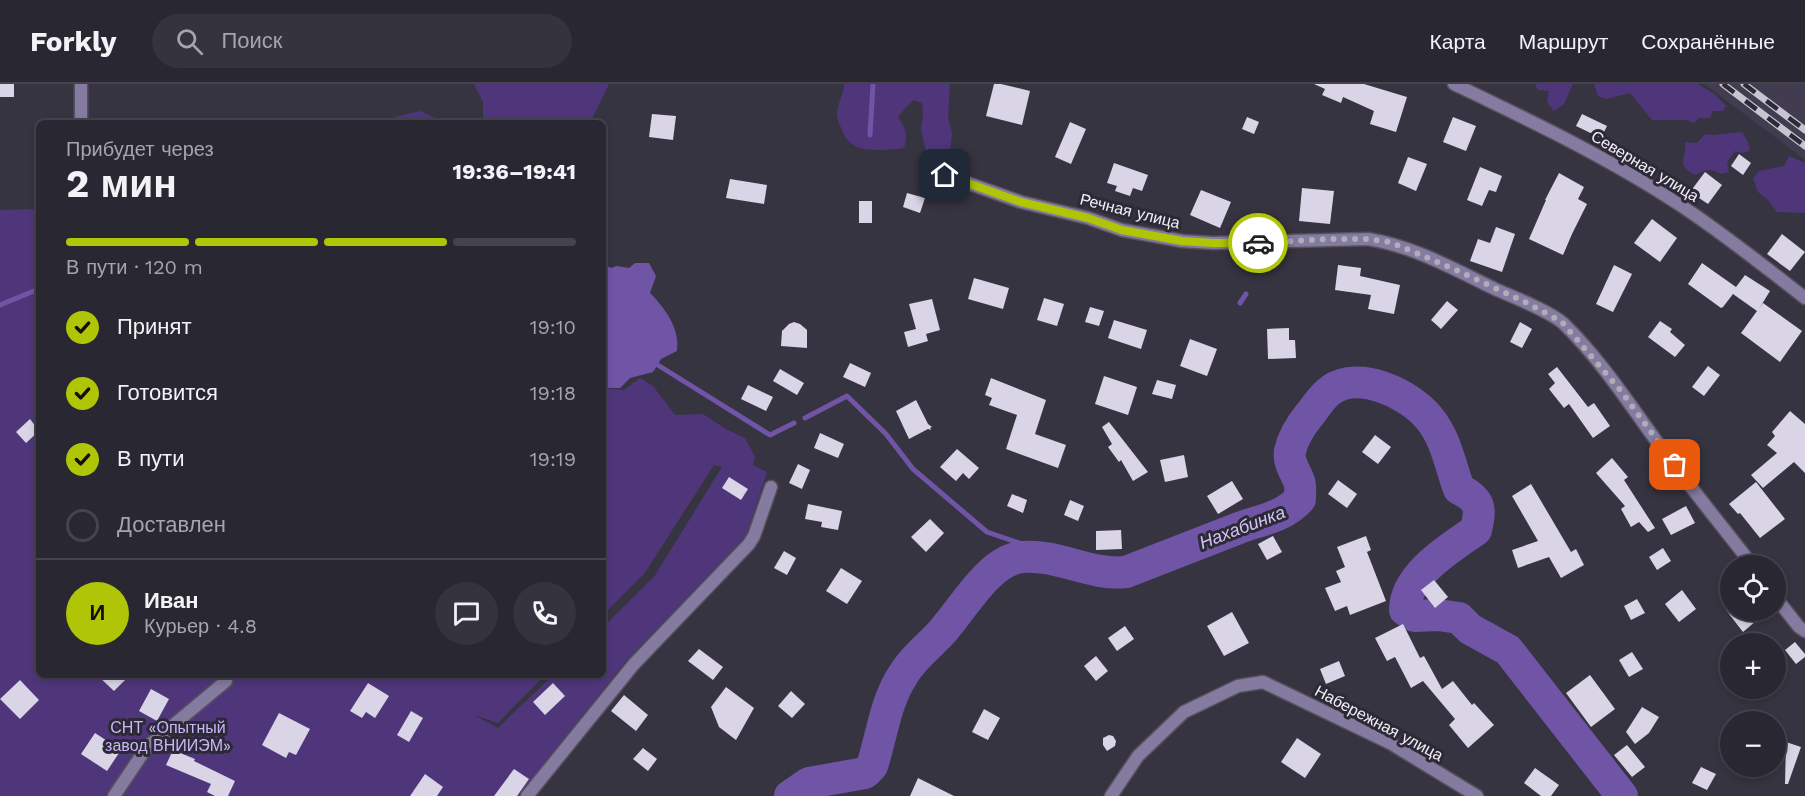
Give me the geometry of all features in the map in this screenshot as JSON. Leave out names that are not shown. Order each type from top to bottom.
[{"type":"street","points":[[81,84],[81,120]]},
{"type":"street","name":"Северная улица","points":[[1454,84],[1548,129],[1679,204],[1740,247],[1805,298]]},
{"type":"street","name":"Речная улица","points":[[945,175],[1021,202],[1088,218],[1122,230],[1182,241],[1234,243],[1368,239],[1390,242],[1527,303],[1562,322],[1578,340],[1621,391],[1745,555]]},
{"type":"street","points":[[527,796],[634,664],[749,544],[771,487]]},
{"type":"street","points":[[1786,611],[1798,627],[1805,631]]},
{"type":"street","points":[[114,796],[147,747],[226,681]]},
{"type":"street","name":"Набережная улица","points":[[1111,796],[1138,756],[1184,712],[1238,686],[1263,682],[1390,743],[1478,796]]},
{"type":"shaded area","points":[[1704,84],[1805,84],[1805,160],[1775,137]]},
{"type":"shaded area","points":[[635,263],[649,263],[656,276],[650,293],[661,305],[674,326],[677,351],[661,359],[653,372],[630,378],[620,388],[606,388],[606,266],[611,268],[617,266],[629,268]]},
{"type":"green space","points":[[474,84],[609,84],[591,120],[483,120],[483,102]]},
{"type":"green space","points":[[844,84],[950,84],[948,118],[952,133],[950,151],[943,157],[926,151],[921,130],[922,103],[914,100],[898,117],[906,132],[904,148],[868,150],[852,144],[846,138],[837,116]]},
{"type":"green space","points":[[1535,84],[1573,84],[1564,104],[1554,111],[1547,102],[1549,91],[1538,90]]},
{"type":"green space","points":[[1594,84],[1698,84],[1716,95],[1726,106],[1723,111],[1713,111],[1710,118],[1699,118],[1694,123],[1687,120],[1652,120],[1630,93],[1606,99],[1598,96]]},
{"type":"green space","points":[[420,111],[438,120],[393,120],[395,117]]},
{"type":"green space","points":[[1742,132],[1750,151],[1742,153],[1735,151],[1727,162],[1729,172],[1722,174],[1708,170],[1695,175],[1685,168],[1683,161],[1685,142],[1697,143],[1705,134]]},
{"type":"green space","points":[[1789,156],[1805,163],[1805,213],[1777,212],[1758,192],[1753,178],[1759,171],[1784,166]]},
{"type":"green space","name":"СНТ «Опытный завод ВНИИЭМ»","points":[[36,209],[36,678],[542,678],[498,723],[474,715],[498,728],[550,678],[606,678],[606,624],[654,577],[722,467],[714,465],[644,574],[606,612],[606,388],[624,390],[640,378],[653,386],[675,415],[703,414],[745,438],[755,457],[753,465],[767,472],[746,536],[626,661],[541,767],[524,796],[0,796],[0,210]]},
{"type":"building","points":[[0,84],[14,84],[14,97],[0,97]]},
{"type":"building","points":[[994,84],[1030,91],[1022,125],[986,116]]},
{"type":"building","points":[[1314,84],[1364,84],[1407,97],[1396,132],[1370,124],[1374,111],[1343,97],[1341,103],[1322,95],[1325,89]]},
{"type":"building","points":[[652,114],[676,116],[673,140],[649,137]]},
{"type":"building","points":[[1582,114],[1607,126],[1601,138],[1576,126]]},
{"type":"building","points":[[1247,117],[1259,122],[1254,134],[1242,129]]},
{"type":"building","points":[[1453,117],[1476,126],[1466,151],[1443,142]]},
{"type":"building","points":[[1070,122],[1086,129],[1071,164],[1055,157]]},
{"type":"building","points":[[1739,154],[1751,163],[1743,175],[1731,166]]},
{"type":"building","points":[[1408,157],[1427,164],[1416,191],[1398,183]]},
{"type":"building","points":[[1114,163],[1148,175],[1142,191],[1133,188],[1130,196],[1115,191],[1117,186],[1107,183]]},
{"type":"building","points":[[1480,167],[1502,176],[1496,192],[1489,190],[1482,206],[1467,200]]},
{"type":"building","points":[[1705,172],[1722,185],[1708,204],[1690,192]]},
{"type":"building","points":[[1559,173],[1584,187],[1578,199],[1587,204],[1563,255],[1529,239]]},
{"type":"building","points":[[730,179],[767,185],[764,204],[726,198]]},
{"type":"building","points":[[1302,188],[1334,191],[1330,224],[1299,221]]},
{"type":"building","points":[[1201,190],[1231,202],[1220,228],[1190,215]]},
{"type":"building","points":[[907,193],[925,198],[920,213],[903,207]]},
{"type":"building","points":[[859,201],[872,201],[872,223],[859,223]]},
{"type":"building","points":[[1652,219],[1677,238],[1660,262],[1634,243]]},
{"type":"building","points":[[1496,227],[1515,234],[1502,272],[1470,261],[1478,239],[1490,243]]},
{"type":"building","points":[[1782,234],[1805,252],[1790,271],[1767,254]]},
{"type":"building","points":[[1702,263],[1736,287],[1745,275],[1770,291],[1759,309],[1763,303],[1802,331],[1780,362],[1741,333],[1757,311],[1733,294],[1721,308],[1688,284]]},
{"type":"building","points":[[1338,265],[1361,268],[1360,276],[1400,285],[1394,314],[1368,309],[1371,295],[1335,290]]},
{"type":"building","points":[[1614,265],[1632,274],[1613,312],[1596,304]]},
{"type":"building","points":[[974,278],[1009,288],[1003,309],[968,299]]},
{"type":"building","points":[[1044,298],[1064,304],[1057,326],[1037,320]]},
{"type":"building","points":[[932,299],[940,330],[926,334],[928,341],[908,347],[904,332],[916,329],[909,304]]},
{"type":"building","points":[[1447,301],[1458,310],[1441,329],[1431,320]]},
{"type":"building","points":[[1090,307],[1104,311],[1099,326],[1085,322]]},
{"type":"building","points":[[1114,320],[1147,330],[1141,349],[1108,338]]},
{"type":"building","points":[[1660,321],[1672,329],[1670,332],[1685,345],[1675,357],[1648,337]]},
{"type":"building","points":[[794,322],[807,330],[807,348],[781,346],[782,331]]},
{"type":"building","points":[[1520,322],[1532,329],[1522,348],[1510,342]]},
{"type":"building","points":[[1289,328],[1289,340],[1295,340],[1296,358],[1268,359],[1267,329]]},
{"type":"building","points":[[1190,339],[1217,349],[1207,376],[1180,366]]},
{"type":"building","points":[[850,363],[871,373],[865,387],[843,377]]},
{"type":"building","points":[[1708,366],[1720,375],[1704,396],[1692,387]]},
{"type":"building","points":[[1557,367],[1588,407],[1594,403],[1610,426],[1593,438],[1569,404],[1564,408],[1549,389],[1555,383],[1548,374]]},
{"type":"building","points":[[780,369],[804,383],[797,395],[773,381]]},
{"type":"building","points":[[1104,376],[1137,387],[1128,415],[1095,404]]},
{"type":"building","points":[[991,378],[1046,400],[1035,434],[1066,445],[1058,468],[1006,449],[1017,415],[989,405],[992,398],[985,395]]},
{"type":"building","points":[[1157,380],[1176,385],[1172,399],[1152,394]]},
{"type":"building","points":[[748,385],[773,397],[766,411],[741,399]]},
{"type":"building","points":[[916,400],[928,424],[932,427],[931,430],[928,429],[909,439],[896,411]]},
{"type":"building","points":[[1790,411],[1805,424],[1805,473],[1794,462],[1763,488],[1751,475],[1777,453],[1767,445],[1775,436],[1772,432]]},
{"type":"building","points":[[30,419],[36,427],[36,434],[26,443],[16,432]]},
{"type":"building","points":[[1109,422],[1148,472],[1133,481],[1121,460],[1119,462],[1108,447],[1112,444],[1102,427]]},
{"type":"building","points":[[820,433],[844,444],[838,458],[814,448]]},
{"type":"building","points":[[1375,435],[1391,447],[1378,464],[1362,452]]},
{"type":"building","points":[[957,449],[979,468],[969,479],[963,473],[956,481],[940,467]]},
{"type":"building","points":[[1184,455],[1188,477],[1165,482],[1160,460]]},
{"type":"building","points":[[1612,458],[1628,477],[1624,480],[1655,528],[1648,532],[1639,522],[1631,527],[1621,509],[1625,506],[1596,473]]},
{"type":"building","points":[[798,464],[810,470],[802,489],[789,483]]},
{"type":"building","points":[[729,477],[748,489],[741,500],[722,488]]},
{"type":"building","points":[[1338,480],[1357,494],[1347,508],[1328,494]]},
{"type":"building","points":[[1232,481],[1243,499],[1218,514],[1207,496]]},
{"type":"building","points":[[1756,482],[1785,519],[1760,538],[1740,513],[1738,514],[1729,504]]},
{"type":"building","points":[[1531,484],[1571,552],[1576,549],[1584,565],[1561,578],[1549,557],[1518,568],[1512,550],[1538,541],[1512,496]]},
{"type":"building","points":[[1012,494],[1027,500],[1023,513],[1007,506]]},
{"type":"building","points":[[1070,500],[1084,506],[1078,521],[1064,515]]},
{"type":"building","points":[[808,504],[842,511],[838,530],[821,527],[822,522],[805,519]]},
{"type":"building","points":[[1686,506],[1695,523],[1671,535],[1662,519]]},
{"type":"building","points":[[930,519],[944,533],[926,552],[911,537]]},
{"type":"building","points":[[1121,530],[1122,549],[1096,550],[1096,531]]},
{"type":"building","points":[[1273,536],[1282,552],[1267,560],[1258,544]]},
{"type":"building","points":[[1366,536],[1371,550],[1367,552],[1386,601],[1350,615],[1347,606],[1335,611],[1325,588],[1341,582],[1336,571],[1345,567],[1337,547]]},
{"type":"building","points":[[1663,548],[1671,561],[1657,570],[1649,557]]},
{"type":"building","points":[[784,551],[796,558],[787,575],[774,568]]},
{"type":"building","points":[[841,568],[862,581],[847,604],[826,591]]},
{"type":"building","points":[[1434,580],[1448,597],[1435,608],[1421,590]]},
{"type":"building","points":[[1682,590],[1696,609],[1679,622],[1665,604]]},
{"type":"building","points":[[1637,599],[1645,613],[1631,620],[1624,606]]},
{"type":"building","points":[[1232,612],[1249,643],[1224,656],[1207,626]]},
{"type":"building","points":[[1734,621],[1756,621],[1743,632]]},
{"type":"building","points":[[1403,624],[1420,658],[1424,656],[1442,689],[1453,681],[1472,705],[1474,703],[1494,725],[1468,748],[1449,725],[1455,719],[1423,681],[1411,688],[1395,657],[1387,661],[1375,638]]},
{"type":"building","points":[[1125,626],[1134,639],[1117,651],[1108,638]]},
{"type":"building","points":[[1795,642],[1805,657],[1796,664],[1786,649]]},
{"type":"building","points":[[699,649],[723,667],[713,680],[688,661]]},
{"type":"building","points":[[1632,652],[1643,669],[1629,677],[1619,660]]},
{"type":"building","points":[[1096,656],[1108,671],[1096,681],[1084,666]]},
{"type":"building","points":[[1339,661],[1345,676],[1326,684],[1320,669]]},
{"type":"building","points":[[1590,675],[1615,709],[1591,727],[1566,693]]},
{"type":"building","points":[[100,678],[127,678],[114,691]]},
{"type":"building","points":[[20,680],[39,700],[20,719],[0,699]]},
{"type":"building","points":[[368,683],[389,696],[375,718],[366,712],[362,718],[350,711]]},
{"type":"building","points":[[553,683],[565,696],[545,715],[533,702]]},
{"type":"building","points":[[726,687],[754,708],[736,740],[719,727],[711,707]]},
{"type":"building","points":[[151,689],[169,699],[157,721],[139,711]]},
{"type":"building","points":[[791,691],[805,704],[792,718],[778,706]]},
{"type":"building","points":[[624,695],[648,715],[636,731],[611,711]]},
{"type":"building","points":[[1642,707],[1659,717],[1649,733],[1635,744],[1626,732]]},
{"type":"building","points":[[984,709],[1000,718],[988,740],[972,732]]},
{"type":"building","points":[[411,711],[423,718],[409,742],[397,735]]},
{"type":"building","points":[[279,713],[310,729],[296,755],[289,752],[286,758],[262,745]]},
{"type":"building","points":[[95,733],[121,750],[107,771],[81,754]]},
{"type":"building","points":[[1113,736],[1116,741],[1115,746],[1107,751],[1103,745],[1103,738]]},
{"type":"building","points":[[1297,738],[1321,754],[1305,778],[1281,762]]},
{"type":"building","points":[[1786,742],[1801,747],[1788,784],[1785,784]]},
{"type":"building","points":[[1627,745],[1645,767],[1632,777],[1614,755]]},
{"type":"building","points":[[643,748],[657,759],[648,771],[633,759]]},
{"type":"building","points":[[173,750],[235,781],[228,796],[215,796],[207,792],[211,784],[166,765]]},
{"type":"building","points":[[1701,767],[1716,774],[1707,790],[1692,783]]},
{"type":"building","points":[[1535,768],[1559,785],[1551,796],[1541,796],[1524,783]]},
{"type":"building","points":[[514,769],[529,779],[517,796],[494,796]]},
{"type":"building","points":[[425,774],[443,787],[437,796],[410,796]]},
{"type":"building","points":[[918,778],[954,796],[910,796]]},
{"type":"waterway","points":[[870,135],[873,84]]},
{"type":"waterway","points":[[0,305],[36,290]]},
{"type":"waterway","points":[[1240,303],[1246,294]]},
{"type":"waterway","points":[[653,362],[770,435],[794,423]]},
{"type":"waterway","name":"Нахабинка","points":[[790,796],[809,783],[865,773],[872,766],[892,696],[907,669],[940,634],[976,588],[998,567],[1010,560],[1036,557],[1100,571],[1126,572],[1271,517],[1294,505],[1300,499],[1300,483],[1290,455],[1295,436],[1328,392],[1342,384],[1355,383],[1369,384],[1397,393],[1420,409],[1440,434],[1459,489],[1472,497],[1478,505],[1479,516],[1476,530],[1442,554],[1421,574],[1412,585],[1405,610],[1414,616],[1438,615],[1459,618],[1470,629],[1508,650],[1622,796]]},
{"type":"waterway","points":[[805,418],[847,396],[886,434],[913,469],[987,532],[1110,574]]},
{"type":"railway","points":[[1723,84],[1805,146]]},
{"type":"railway","points":[[1744,84],[1805,130]]},
{"type":"way so far","points":[[1258,243],[1329,239],[1368,239],[1390,242],[1527,303],[1562,322],[1621,391],[1675,465]]},
{"type":"route","points":[[945,175],[1021,202],[1088,218],[1122,230],[1182,241],[1258,243]]}]
